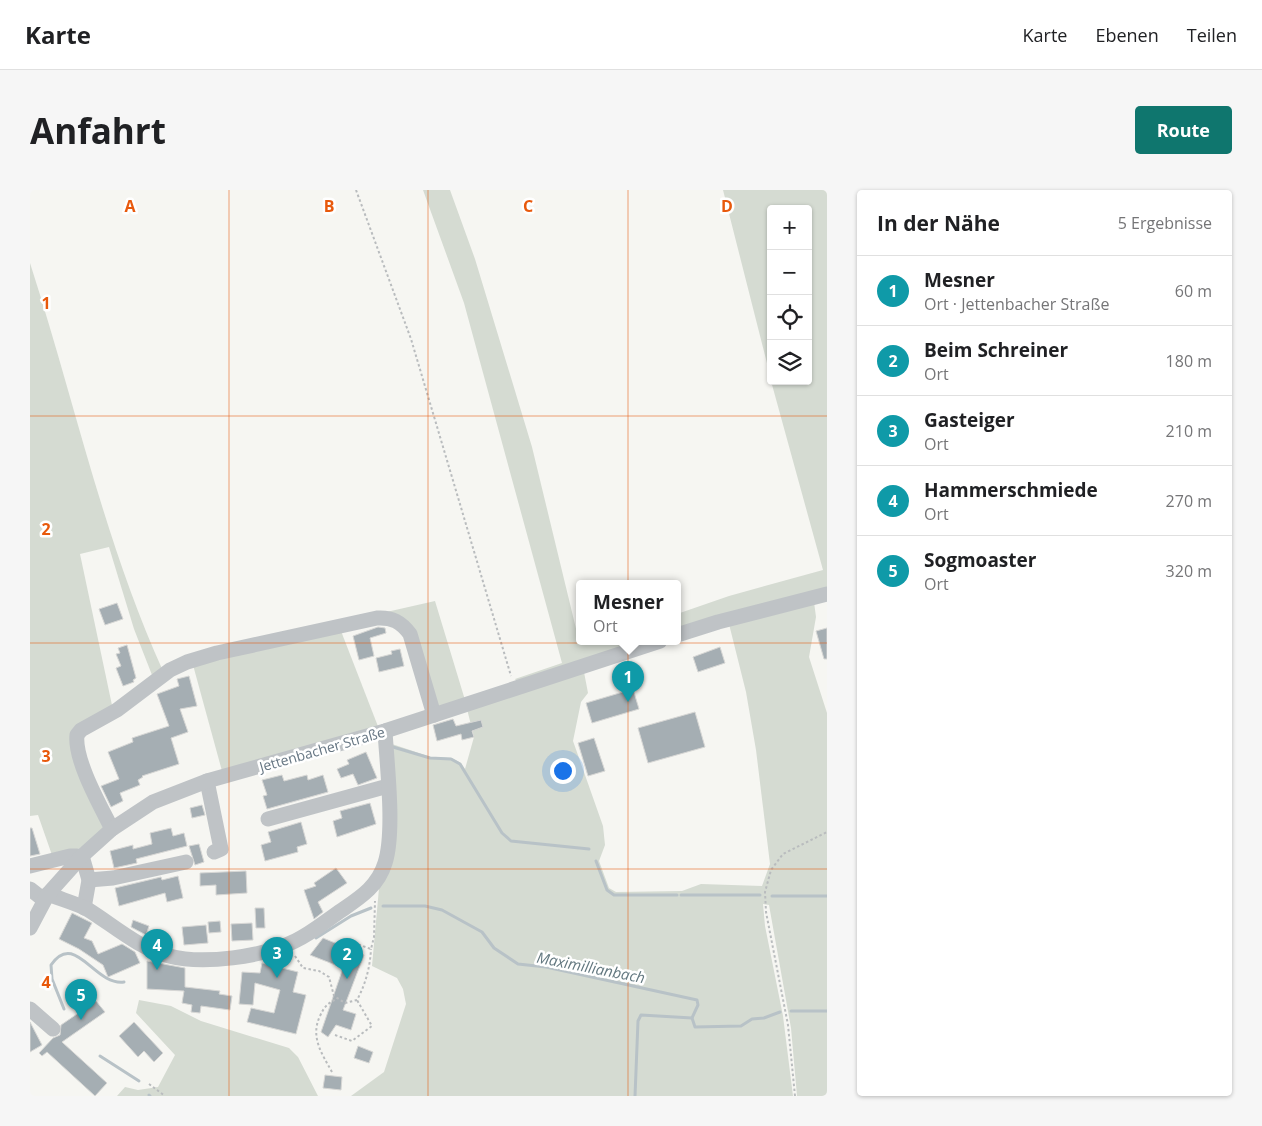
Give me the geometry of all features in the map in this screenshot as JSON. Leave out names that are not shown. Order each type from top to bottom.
[{"type":"street","points":[[681,634],[718,622],[827,594]]},
{"type":"street","points":[[112,829],[89,781],[77,745],[76,736],[81,730],[117,710],[170,670],[187,662],[218,653],[377,618],[391,619],[403,626],[410,634],[434,715]]},
{"type":"street","name":"Jettenbacher Straße","points":[[30,928],[46,897],[82,856],[112,829],[153,802],[207,781],[385,731],[648,645]]},
{"type":"street","points":[[30,889],[46,897],[84,908],[144,947],[170,957],[202,959],[237,957],[290,943],[321,924],[372,887],[385,862],[388,847],[388,786],[385,731]]},
{"type":"street","points":[[207,781],[221,849],[214,852]]},
{"type":"street","points":[[268,819],[388,786]]},
{"type":"street","points":[[30,866],[70,856],[82,856],[88,880],[84,908]]},
{"type":"street","points":[[88,880],[113,878],[186,862]]},
{"type":"street","points":[[30,1009],[53,1029]]},
{"type":"path","points":[[356,190],[411,339],[506,662],[516,689]]},
{"type":"path","points":[[795,1096],[788,1025],[766,912],[765,892],[771,870],[783,854],[827,832]]},
{"type":"path","points":[[357,1000],[366,980],[375,919],[372,887]]},
{"type":"path","points":[[348,941],[371,949]]},
{"type":"path","points":[[290,943],[303,968],[319,971],[329,977],[336,999],[345,1003],[357,1000]]},
{"type":"path","points":[[332,1072],[318,1044],[314,1029],[326,1004],[336,999]]},
{"type":"path","points":[[335,1035],[352,1042],[370,1029],[372,1022],[357,1000]]},
{"type":"path","points":[[149,1084],[165,1096]]},
{"type":"shaded area","points":[[423,190],[450,190],[475,259],[532,447],[576,629],[576,645],[637,645],[518,683],[515,679],[562,663],[464,303]]},
{"type":"shaded area","points":[[723,190],[827,190],[827,589],[681,630],[681,613],[729,596],[823,570],[772,385],[812,385],[812,205],[767,205],[767,363]]},
{"type":"shaded area","points":[[30,263],[107,521],[142,622],[163,671],[152,675],[134,629],[109,547],[80,554],[113,710],[76,731],[106,825],[88,845],[53,858],[38,815],[30,816]]},
{"type":"shaded area","points":[[435,601],[465,700],[437,709],[415,634],[382,613]]},
{"type":"shaded area","points":[[814,602],[816,617],[809,657],[827,713],[827,1096],[797,1096],[791,1028],[769,905],[763,904],[765,926],[783,1016],[793,1096],[351,1096],[384,1072],[406,1004],[403,989],[397,978],[372,966],[392,744],[431,757],[452,758],[461,763],[465,769],[474,737],[467,709],[584,672],[588,693],[581,702],[573,741],[603,826],[605,845],[599,861],[609,888],[616,892],[682,891],[701,884],[762,886],[770,864],[756,750],[746,692],[729,624]]},
{"type":"shaded area","points":[[341,631],[379,729],[222,771],[193,665]]},
{"type":"shaded area","points":[[139,1000],[171,1006],[201,1021],[289,1048],[298,1057],[318,1096],[117,1096],[125,1087],[138,1090],[158,1087],[175,1055],[136,1013]]},
{"type":"building","points":[[117,603],[123,619],[105,625],[99,609]]},
{"type":"building","points":[[378,627],[385,628],[386,633],[370,638],[374,656],[359,660],[353,636]]},
{"type":"building","points":[[827,628],[827,659],[824,659],[816,631]]},
{"type":"building","points":[[127,645],[136,678],[133,680],[134,682],[123,686],[116,668],[121,666],[116,654],[120,653],[118,648]]},
{"type":"building","points":[[720,647],[725,663],[698,672],[693,657]]},
{"type":"building","points":[[400,649],[404,666],[379,672],[376,658],[392,654],[391,651]]},
{"type":"building","points":[[638,674],[641,684],[627,688],[624,677]]},
{"type":"building","points":[[189,676],[197,706],[180,709],[188,732],[171,738],[179,764],[142,776],[138,780],[140,785],[120,793],[123,801],[111,807],[101,786],[119,779],[108,752],[133,742],[132,738],[169,726],[157,694],[179,686],[177,679]]},
{"type":"building","points":[[633,689],[639,709],[592,723],[586,703]]},
{"type":"building","points":[[695,712],[705,747],[648,763],[638,728]]},
{"type":"building","points":[[453,719],[456,726],[481,720],[483,727],[472,731],[474,737],[462,740],[461,734],[437,741],[433,725]]},
{"type":"building","points":[[594,738],[605,771],[588,776],[578,743]]},
{"type":"building","points":[[366,752],[377,778],[358,785],[353,774],[341,778],[337,769],[349,764],[347,760]]},
{"type":"building","points":[[282,775],[284,781],[307,775],[308,780],[323,775],[328,792],[267,809],[263,796],[267,795],[262,780]]},
{"type":"building","points":[[370,803],[376,824],[337,837],[333,821],[342,818],[340,811]]},
{"type":"building","points":[[202,805],[205,815],[192,818],[190,808]]},
{"type":"building","points":[[301,822],[307,844],[297,847],[298,852],[265,861],[261,845],[271,842],[268,832]]},
{"type":"building","points":[[30,828],[32,828],[40,854],[30,856]]},
{"type":"building","points":[[171,828],[173,836],[184,833],[187,846],[136,859],[137,863],[114,868],[110,851],[133,845],[133,849],[152,844],[150,833]]},
{"type":"building","points":[[199,844],[204,862],[195,865],[189,846]]},
{"type":"building","points":[[336,868],[347,883],[318,902],[323,912],[314,919],[304,890],[316,886],[314,883]]},
{"type":"building","points":[[246,871],[247,893],[216,895],[216,885],[200,886],[200,873]]},
{"type":"building","points":[[178,876],[183,898],[167,902],[165,893],[119,906],[115,888],[161,877],[162,880]]},
{"type":"building","points":[[255,908],[264,908],[265,928],[256,928]]},
{"type":"building","points":[[72,913],[92,923],[84,938],[92,941],[98,954],[122,944],[135,952],[140,963],[108,977],[103,965],[79,949],[59,939]]},
{"type":"building","points":[[133,920],[149,926],[146,935],[131,927]]},
{"type":"building","points":[[220,921],[221,932],[209,933],[208,922]]},
{"type":"building","points":[[252,923],[253,940],[232,941],[231,924]]},
{"type":"building","points":[[206,925],[208,943],[184,945],[182,927]]},
{"type":"building","points":[[323,938],[364,955],[343,1010],[356,1014],[351,1030],[336,1025],[328,1037],[321,1032],[343,968],[310,955]]},
{"type":"building","points":[[147,961],[185,968],[185,987],[220,991],[219,994],[232,996],[230,1010],[201,1006],[200,1013],[191,1012],[192,1005],[182,1003],[184,991],[147,989]]},
{"type":"building","points":[[262,963],[298,972],[293,992],[306,995],[296,1034],[247,1022],[251,1008],[274,1013],[280,990],[255,983],[253,1005],[239,1004],[242,972],[260,973]]},
{"type":"building","points":[[96,1001],[105,1012],[62,1042],[107,1083],[95,1096],[47,1052],[42,1056],[39,1053],[53,1038],[60,1035],[61,1025]]},
{"type":"building","points":[[30,1022],[42,1045],[30,1052]]},
{"type":"building","points":[[134,1022],[163,1053],[154,1062],[144,1051],[138,1057],[119,1036]]},
{"type":"building","points":[[358,1046],[373,1052],[369,1063],[354,1058]]},
{"type":"building","points":[[325,1075],[342,1077],[341,1090],[323,1088]]},
{"type":"waterway","points":[[393,747],[430,758],[451,759],[460,764],[502,833],[511,841],[589,849]]},
{"type":"waterway","points":[[596,861],[607,890],[614,895],[677,895]]},
{"type":"waterway","points":[[681,895],[760,895]]},
{"type":"waterway","points":[[772,896],[827,896]]},
{"type":"waterway","name":"Maximillianbach","points":[[383,906],[425,906],[442,910],[482,932],[494,948],[518,964],[546,967],[697,1000],[698,1005],[692,1018],[695,1027],[741,1026],[752,1019],[764,1018],[780,1012]]},
{"type":"waterway","points":[[316,938],[351,916],[371,908]]},
{"type":"waterway","points":[[64,1009],[52,979],[51,965],[60,956],[68,953],[77,956],[103,976],[113,981],[124,982]]},
{"type":"waterway","name":"Maximillianbach","points":[[791,1011],[827,1011]]},
{"type":"waterway","points":[[635,1096],[638,1021],[641,1015],[692,1018]]},
{"type":"waterway","points":[[100,1056],[139,1081]]},
{"type":"place","name":"Mesner","points":[[628,702]]},
{"type":"place","name":"Hammerschmiede","points":[[157,970]]},
{"type":"place","name":"Gasteiger","points":[[277,978]]},
{"type":"place","name":"Beim Schreiner","points":[[347,979]]},
{"type":"place","name":"Sogmoaster","points":[[81,1020]]}]
